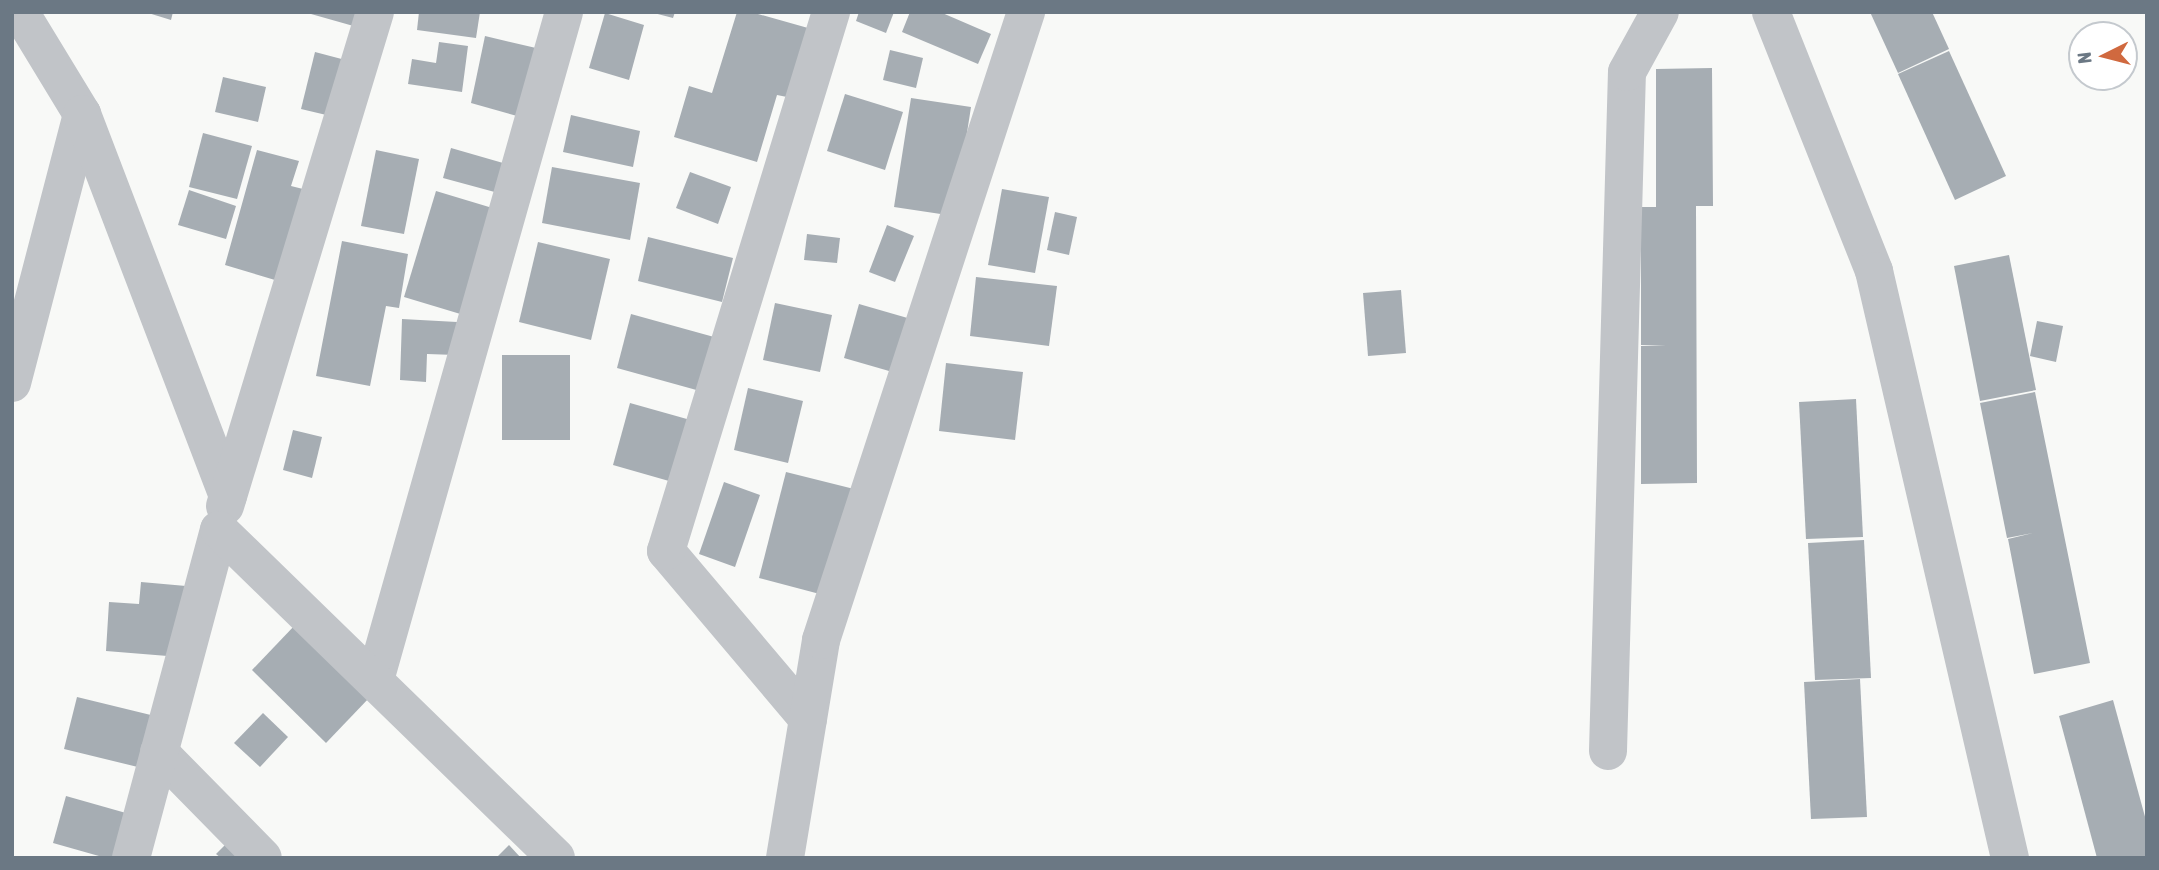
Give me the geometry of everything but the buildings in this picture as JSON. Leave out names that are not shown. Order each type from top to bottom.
[{"type":"street","points":[[131,858],[223,513],[375,12]]},
{"type":"street","points":[[374,680],[564,12]]},
{"type":"street","points":[[808,719],[666,551],[831,12]]},
{"type":"street","points":[[785,858],[821,640],[1026,12]]},
{"type":"street","points":[[1608,751],[1627,72],[1660,12]]},
{"type":"street","points":[[1771,12],[1874,271],[2010,858]]},
{"type":"street","points":[[36,22],[82,114],[223,513],[374,680],[556,858]]},
{"type":"street","points":[[12,383],[82,114]]},
{"type":"street","points":[[159,752],[262,858]]}]
